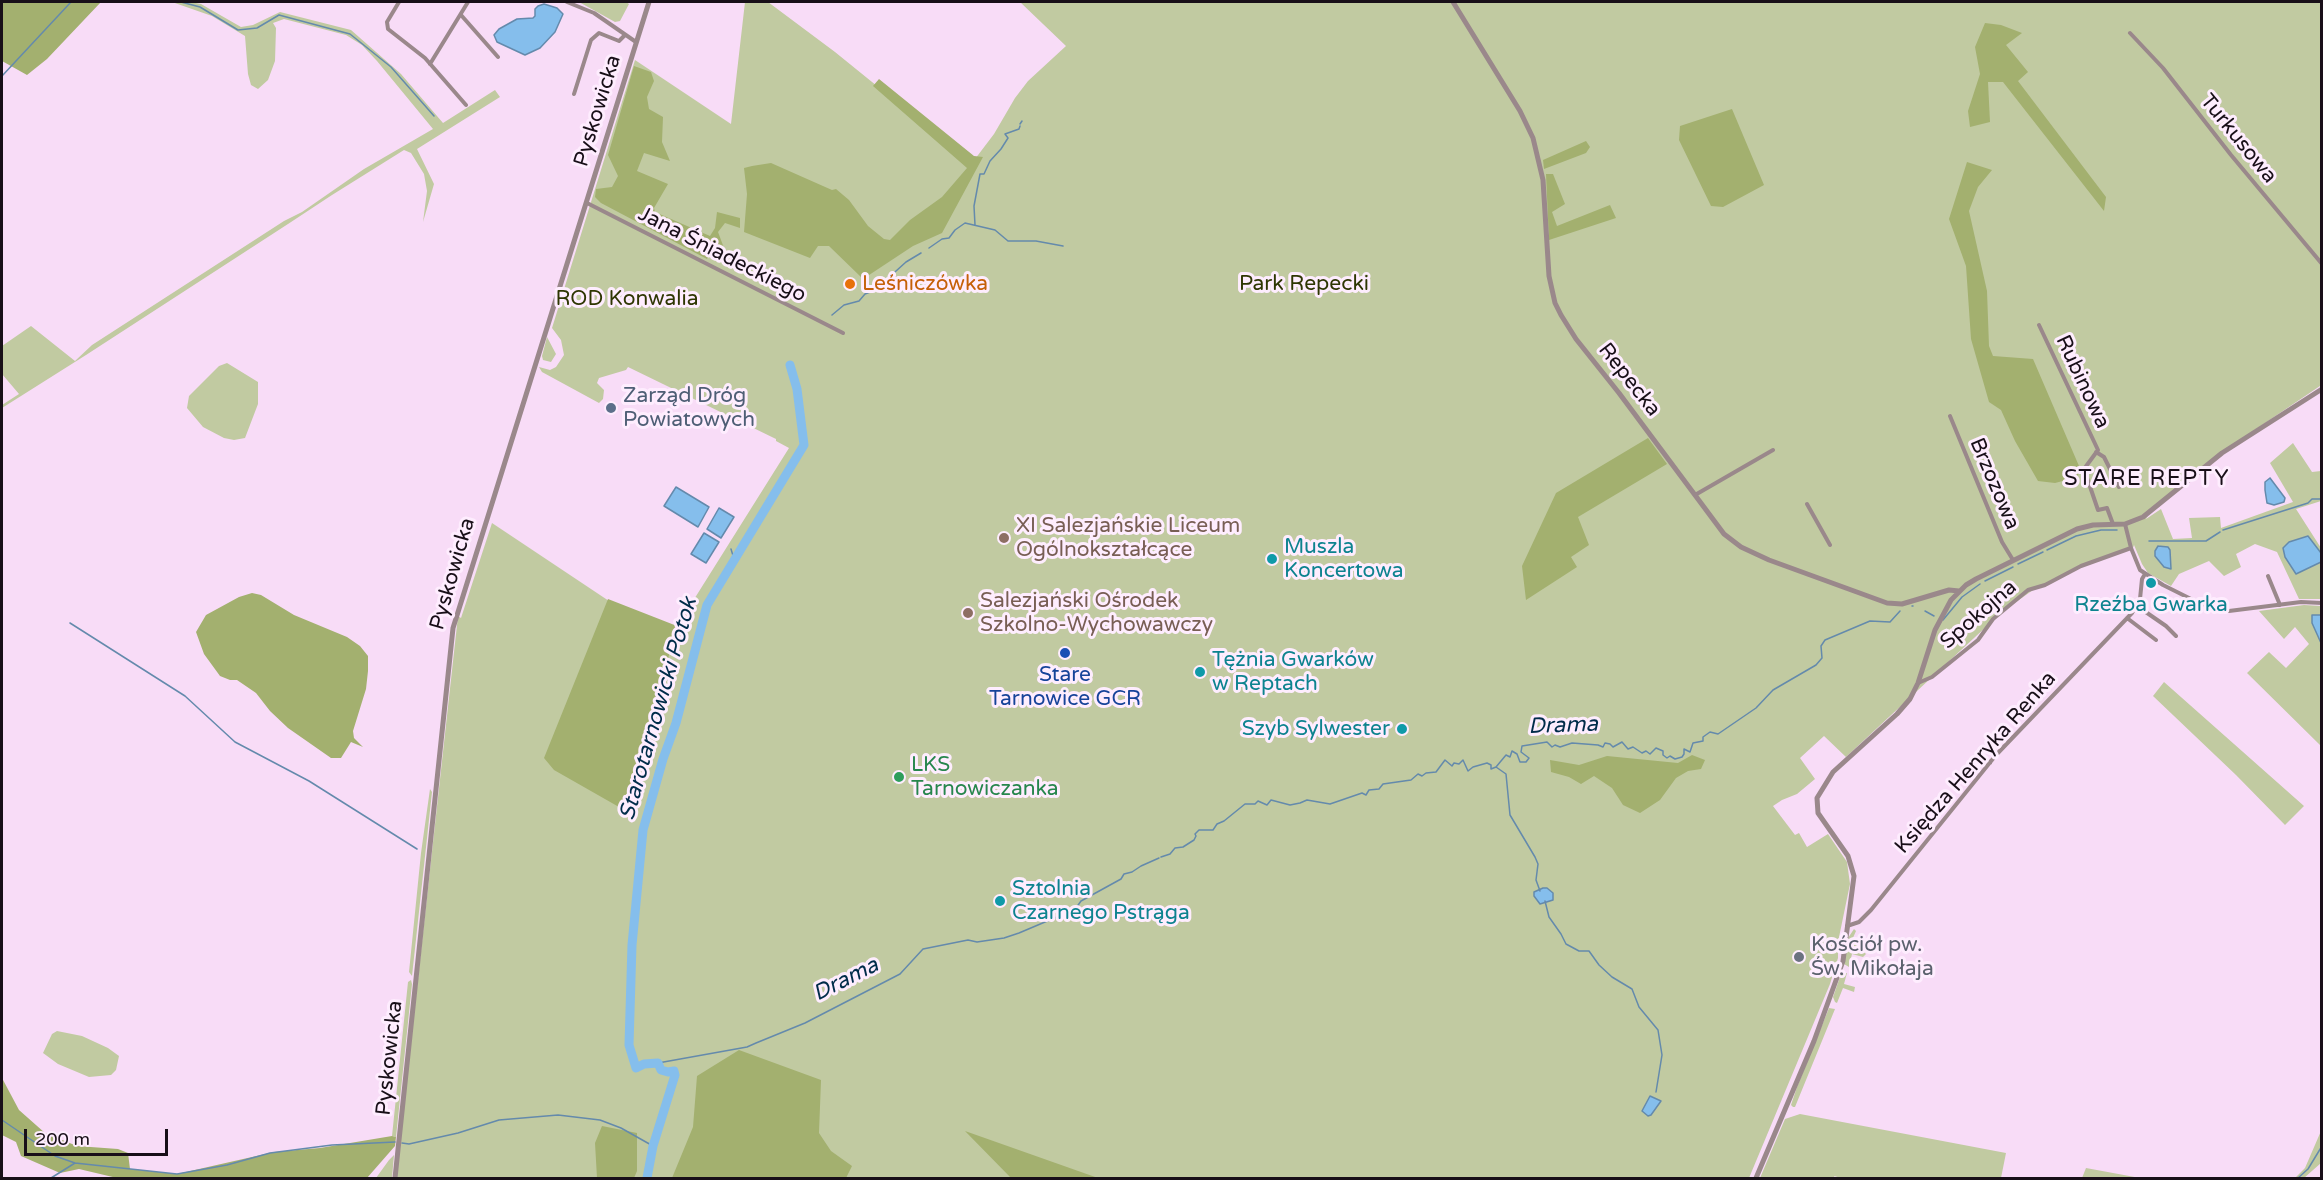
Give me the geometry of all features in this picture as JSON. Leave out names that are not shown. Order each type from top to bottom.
[{"type":"street","points":[[399,2],[387,22],[388,29],[430,64],[466,105]]},
{"type":"street","points":[[430,64],[468,2]]},
{"type":"street","points":[[567,2],[594,13],[636,42]]},
{"type":"street","name":"Pyskowicka","points":[[395,1179],[453,628],[649,2]]},
{"type":"street","name":"Repecka","points":[[1453,2],[1520,111],[1533,138],[1543,180],[1548,269],[1552,291],[1561,315],[1576,339],[1620,393],[1724,534],[1741,547],[1879,601],[1897,604],[1949,590],[1959,591]]},
{"type":"street","points":[[460,15],[498,57]]},
{"type":"street","points":[[574,94],[591,40],[599,33],[619,41],[625,34]]},
{"type":"street","name":"Turkusowa","points":[[2130,33],[2163,68],[2231,155],[2322,264]]},
{"type":"street","name":"Jana Śniadeckiego","points":[[587,203],[843,333]]},
{"type":"street","name":"Rubinowa","points":[[2039,325],[2098,450],[2084,469],[2098,510],[2106,508],[2112,524]]},
{"type":"street","points":[[1756,1179],[1843,961],[1854,886],[1853,868],[1848,856],[1818,813],[1817,798],[1825,783],[1841,764],[1898,714],[1910,699],[1938,622],[1959,591],[1976,579],[2077,529],[2125,524],[2143,517],[2223,453],[2322,389]]},
{"type":"street","name":"Brzozowa","points":[[1950,416],[2002,542],[2014,560]]},
{"type":"street","points":[[1695,495],[1773,450]]},
{"type":"street","name":"Rubinowa","points":[[2096,452],[2104,456],[2119,487]]},
{"type":"street","points":[[1807,504],[1830,545]]},
{"type":"street","points":[[2125,524],[2137,564],[2145,574],[2195,601],[2222,610],[2322,603]]},
{"type":"street","name":"Spokojna","points":[[1917,683],[1932,677],[1978,640],[1993,619],[2028,590],[2045,585],[2088,563],[2114,556],[2131,548]]},
{"type":"street","name":"Księdza Henryka Renka","points":[[1847,927],[1858,922],[1871,910],[1989,763],[2127,618],[2136,606],[2145,574]]},
{"type":"street","points":[[2268,576],[2280,605]]},
{"type":"street","points":[[2136,606],[2166,626],[2176,636]]},
{"type":"street","points":[[2127,618],[2156,640]]},
{"type":"street","points":[[1979,753],[1989,763]]},
{"type":"green space","points":[[3,2],[101,2],[47,59],[27,75],[2,61]]},
{"type":"green space","points":[[172,2],[201,4],[241,27],[253,25],[280,12],[351,30],[401,74],[443,123],[495,90],[500,97],[417,149],[434,184],[423,222],[427,191],[424,174],[411,153],[404,150],[2,408],[2,405],[19,394],[2,374],[2,346],[31,326],[75,361],[92,345],[284,221],[302,212],[364,169],[433,129],[377,61],[362,45],[346,35],[284,19],[273,23],[276,28],[275,61],[268,80],[258,89],[251,85],[248,74],[245,36],[212,16]]},
{"type":"green space","points":[[579,2],[626,2],[629,4],[620,21],[615,22]]},
{"type":"green space","points":[[745,2],[768,2],[835,52],[972,163],[994,134],[1028,81],[1066,46],[1020,2],[2321,2],[2320,386],[2216,456],[2151,509],[2146,519],[2161,509],[2173,539],[2192,538],[2189,518],[2220,517],[2221,528],[2293,502],[2270,463],[2293,443],[2312,472],[2321,471],[2321,501],[2296,509],[2321,548],[2321,599],[2299,599],[2277,552],[2255,544],[2236,554],[2241,567],[2224,576],[2209,561],[2179,574],[2171,586],[2148,573],[2134,545],[2133,548],[2074,569],[2033,590],[2002,612],[1846,757],[1824,736],[1800,758],[1815,779],[1797,794],[1773,806],[1795,835],[1799,833],[1807,847],[1828,834],[1847,862],[1850,884],[1838,942],[1838,958],[1830,984],[1749,1178],[396,1178],[458,616],[461,618],[492,523],[609,601],[676,628],[789,448],[776,439],[628,367],[626,370],[599,378],[597,383],[604,390],[603,399],[599,403],[542,372],[539,367],[550,370],[556,367],[564,355],[561,340],[552,328],[635,60],[731,124]]},
{"type":"green space","points":[[1985,23],[2001,25],[2022,33],[2006,45],[2028,72],[2018,81],[2106,197],[2104,211],[2003,82],[1988,82],[1990,122],[1970,127],[1968,111],[1980,74],[1975,47]]},
{"type":"green space","points":[[634,66],[651,72],[654,81],[647,97],[649,109],[663,117],[662,142],[670,161],[644,153],[637,171],[668,184],[654,208],[655,212],[710,236],[715,228],[717,212],[740,218],[740,228],[725,223],[718,232],[724,248],[713,247],[707,259],[601,203],[595,197],[596,189],[612,187],[618,176],[608,155]]},
{"type":"green space","points":[[879,79],[974,156],[983,157],[942,233],[913,246],[863,279],[829,246],[818,246],[810,258],[744,232],[747,194],[744,168],[752,166],[771,163],[832,190],[836,189],[849,200],[868,226],[884,239],[890,240],[910,220],[942,197],[967,168],[873,86]]},
{"type":"green space","points":[[1732,109],[1764,185],[1723,207],[1711,206],[1679,140],[1680,126]]},
{"type":"green space","points":[[1586,141],[1590,147],[1586,153],[1544,169],[1543,160]]},
{"type":"green space","points":[[1967,162],[1992,170],[1978,187],[1969,211],[1987,291],[1989,346],[1993,356],[2033,359],[2079,466],[2078,477],[2055,483],[2038,481],[2015,441],[2001,410],[1989,402],[1971,339],[1966,266],[1949,219]]},
{"type":"green space","points":[[1546,174],[1553,174],[1565,204],[1552,212],[1557,226],[1610,205],[1616,218],[1549,240]]},
{"type":"green space","points":[[547,337],[556,354],[551,362],[543,360],[542,356]]},
{"type":"green space","points":[[227,363],[258,382],[258,404],[245,438],[234,440],[224,438],[203,427],[187,408],[189,396],[219,366]]},
{"type":"green space","points":[[1648,438],[1667,464],[1578,517],[1589,545],[1571,557],[1577,567],[1526,600],[1522,566],[1556,493]]},
{"type":"green space","points":[[252,593],[261,595],[294,615],[347,637],[360,646],[368,656],[366,689],[353,731],[354,738],[363,747],[351,742],[341,758],[331,758],[288,728],[270,711],[256,693],[237,680],[220,676],[204,654],[196,632],[206,615],[239,597]]},
{"type":"green space","points":[[608,599],[677,626],[626,811],[554,770],[544,758]]},
{"type":"green space","points":[[2304,605],[2321,606],[2321,615],[2312,615],[2312,623],[2321,643],[2321,746],[2247,673],[2269,652],[2286,668],[2309,644],[2295,627],[2284,639],[2259,611]]},
{"type":"green space","points":[[2164,682],[2304,806],[2285,825],[2153,696]]},
{"type":"green space","points":[[1692,755],[1705,760],[1701,769],[1688,771],[1676,778],[1660,800],[1640,813],[1623,805],[1612,788],[1594,776],[1581,784],[1569,777],[1551,772],[1550,760],[1579,765],[1607,756],[1678,763]]},
{"type":"green space","points":[[430,789],[432,792],[412,976],[409,972]]},
{"type":"green space","points":[[1854,929],[1856,931],[1852,940],[1866,954],[1863,957],[1852,954],[1849,967],[1844,964],[1848,938]]},
{"type":"green space","points":[[1847,973],[1844,984],[1855,987],[1854,992],[1843,988],[1837,1003],[1833,997],[1841,974]]},
{"type":"green space","points":[[411,980],[396,1137],[392,1136],[408,982]]},
{"type":"green space","points":[[1829,1008],[1835,1009],[1795,1107],[1793,1107],[1791,1105],[1797,1087]]},
{"type":"green space","points":[[57,1031],[82,1036],[108,1048],[119,1056],[116,1070],[111,1075],[89,1077],[58,1064],[43,1053],[52,1034]]},
{"type":"green space","points":[[739,1050],[821,1080],[819,1133],[831,1151],[852,1166],[846,1178],[672,1178],[693,1127],[697,1076]]},
{"type":"green space","points":[[2,1078],[19,1110],[45,1133],[77,1146],[118,1149],[128,1153],[130,1169],[177,1174],[274,1152],[320,1148],[392,1136],[396,1137],[395,1146],[367,1178],[117,1178],[79,1169],[60,1173],[21,1156],[16,1142],[2,1135]]},
{"type":"green space","points":[[1800,1114],[2006,1153],[2001,1178],[1841,1178],[1834,1176],[1835,1178],[1760,1178],[1785,1119]]},
{"type":"green space","points":[[602,1126],[637,1133],[637,1171],[634,1178],[597,1178],[595,1143]]},
{"type":"green space","points":[[965,1131],[1098,1178],[1011,1178]]},
{"type":"green space","points":[[2321,1131],[2321,1163],[2304,1178],[2295,1178],[2305,1168]]},
{"type":"green space","points":[[394,1155],[392,1178],[376,1178],[389,1160]]},
{"type":"green space","points":[[2086,1168],[2140,1178],[2082,1178]]},
{"type":"water","points":[[544,4],[557,8],[563,14],[555,32],[540,48],[525,55],[497,42],[494,35],[499,29],[517,19],[533,18],[535,9]]},
{"type":"water","points":[[2270,478],[2285,498],[2284,502],[2274,505],[2267,503],[2265,482]]},
{"type":"water","points":[[676,487],[709,507],[698,527],[664,506]]},
{"type":"water","points":[[719,508],[734,517],[721,538],[707,529]]},
{"type":"water","points":[[704,533],[719,542],[706,563],[691,554]]},
{"type":"water","points":[[2308,536],[2321,553],[2321,562],[2296,574],[2285,557],[2283,548],[2289,542]]},
{"type":"water","points":[[2158,546],[2168,547],[2170,550],[2171,569],[2164,567],[2155,556]]},
{"type":"water","points":[[2312,615],[2321,615],[2321,643],[2312,623]]},
{"type":"water","points":[[1543,888],[1553,893],[1553,900],[1540,904],[1534,892]]},
{"type":"water","points":[[1650,1096],[1661,1101],[1648,1116],[1642,1111]]},
{"type":"waterway","points":[[2,76],[71,2]]},
{"type":"waterway","points":[[181,2],[200,7],[238,30],[257,28],[279,15],[350,34],[391,67],[434,116]]},
{"type":"waterway","points":[[975,225],[974,206],[980,174],[984,174],[990,161],[1008,138],[1005,134],[1019,129],[1020,126]]},
{"type":"waterway","points":[[929,248],[942,239],[949,238],[965,223],[995,230],[1008,241],[1036,241],[1063,246]]},
{"type":"waterway","points":[[832,315],[844,305],[859,301],[865,294],[875,290],[906,262],[921,253]]},
{"type":"waterway","name":"Starotarnowicki Potok","points":[[647,1178],[653,1146],[675,1075],[674,1071],[661,1070],[658,1063],[644,1064],[636,1068],[629,1045],[632,945],[643,830],[663,759],[676,723],[707,605],[804,445],[797,389],[790,365]]},
{"type":"waterway","name":"Drama","points":[[2223,530],[2308,503],[2312,499],[2322,499]]},
{"type":"waterway","name":"Drama","points":[[2047,550],[2076,536],[2101,530],[2117,530]]},
{"type":"waterway","name":"Drama","points":[[2149,541],[2206,541],[2220,532]]},
{"type":"waterway","points":[[731,549],[734,559]]},
{"type":"waterway","name":"Drama","points":[[2018,564],[2043,552]]},
{"type":"waterway","name":"Drama","points":[[1985,581],[2013,567]]},
{"type":"waterway","name":"Drama","points":[[1943,620],[1962,597],[1980,584]]},
{"type":"waterway","name":"Drama","points":[[1161,857],[1194,840],[1199,830],[1213,830],[1217,824],[1245,804],[1255,804],[1258,801],[1267,805],[1271,800],[1290,805],[1307,800],[1330,804],[1362,793],[1366,795],[1369,790],[1379,789],[1383,784],[1411,780],[1418,774],[1422,776],[1436,772],[1445,760],[1452,766],[1463,760],[1468,771],[1487,763],[1491,765],[1491,769],[1496,767],[1506,755],[1510,757],[1512,751],[1517,754],[1520,762],[1526,762],[1529,758],[1521,752],[1522,746],[1547,742],[1552,747],[1572,743],[1603,747],[1605,743],[1613,747],[1622,742],[1628,749],[1633,747],[1642,753],[1646,751],[1650,754],[1656,748],[1663,751],[1663,755],[1667,758],[1682,757],[1684,749],[1690,752],[1693,743],[1703,741],[1703,737],[1710,732],[1718,734],[1756,708],[1773,690],[1816,665],[1822,658],[1821,646],[1825,640],[1870,621],[1890,622],[1900,611]]},
{"type":"waterway","name":"Drama","points":[[1925,611],[1934,616]]},
{"type":"waterway","points":[[70,623],[185,696],[235,742],[309,781],[417,849]]},
{"type":"waterway","points":[[1496,767],[1506,774],[1510,815],[1538,864],[1536,880],[1540,891]]},
{"type":"waterway","name":"Drama","points":[[658,1063],[747,1047],[805,1023],[900,974],[923,949],[968,940],[977,942],[1004,938],[1019,933],[1071,911],[1081,901],[1121,879],[1124,874],[1159,858]]},
{"type":"waterway","points":[[1545,901],[1549,917],[1566,944],[1579,951],[1589,951],[1612,977],[1632,989],[1639,1007],[1658,1030],[1662,1055],[1656,1092]]},
{"type":"waterway","points":[[402,1143],[409,1144],[458,1133],[499,1120],[558,1115],[600,1120],[621,1128],[653,1146]]},
{"type":"waterway","points":[[2,1120],[55,1156],[75,1163],[177,1174],[227,1165],[270,1153],[332,1145],[395,1142]]},
{"type":"waterway","points":[[2298,1178],[2308,1169],[2322,1146]]},
{"type":"waterway","points":[[51,1178],[75,1163]]},
{"type":"place","name":"Leśniczówka","points":[[850,284]]},
{"type":"place","name":"Zarząd Dróg Powiatowych","points":[[611,408]]},
{"type":"place","name":"XI Salezjańskie Liceum Ogólnokształcące","points":[[1004,538]]},
{"type":"place","name":"Muszla Koncertowa","points":[[1272,559]]},
{"type":"place","name":"Rzeźba Gwarka","points":[[2151,583]]},
{"type":"place","name":"Salezjański Ośrodek Szkolno-Wychowawczy","points":[[968,613]]},
{"type":"place","name":"Stare Tarnowice GCR","points":[[1065,653]]},
{"type":"place","name":"Tężnia Gwarków w Reptach","points":[[1200,672]]},
{"type":"place","name":"Szyb Sylwester","points":[[1402,729]]},
{"type":"place","name":"LKS Tarnowiczanka","points":[[899,777]]},
{"type":"place","name":"Sztolnia Czarnego Pstrąga","points":[[1000,901]]},
{"type":"place","name":"Kościół pw. Św. Mikołaja","points":[[1799,957]]},
{"type":"district","name":"STARE REPTY","points":[[2147,479]]},
{"type":"park label","name":"Park Repecki","points":[[1304,284]]},
{"type":"park label","name":"ROD Konwalia","points":[[627,299]]}]
